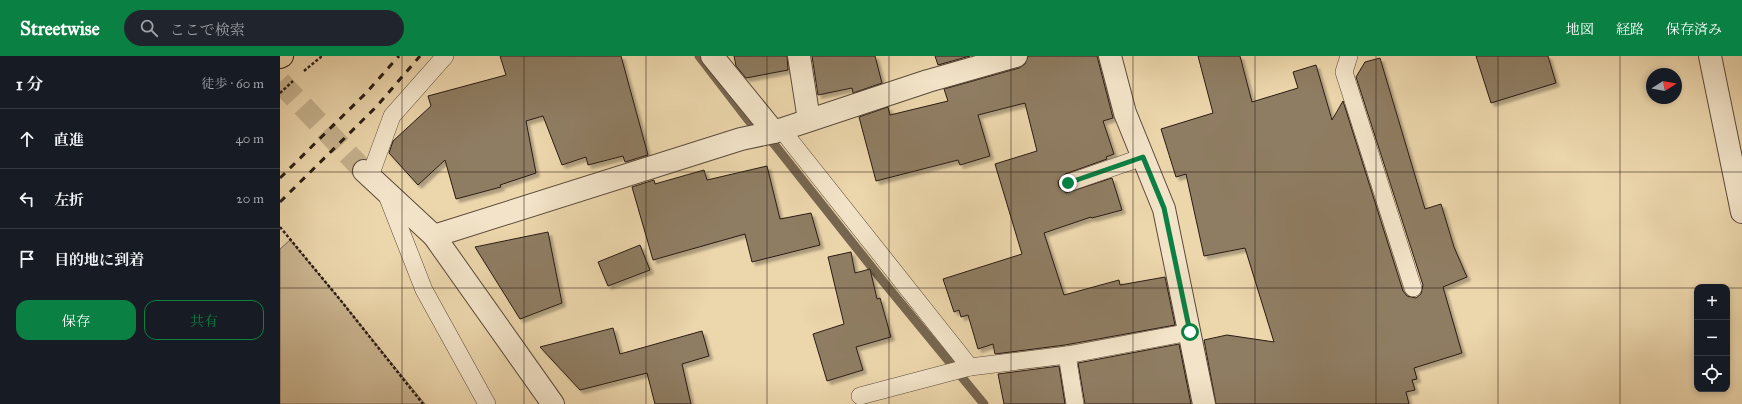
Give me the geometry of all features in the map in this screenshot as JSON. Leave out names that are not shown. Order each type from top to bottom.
[{"type":"street","points":[[712,56],[778,130]]},
{"type":"street","points":[[799,56],[809,120]]},
{"type":"street","points":[[434,236],[741,139],[778,130],[928,81],[1016,56]]},
{"type":"street","points":[[1110,56],[1125,113],[1164,208],[1204,404]]},
{"type":"street","points":[[1710,56],[1737,161],[1742,212]]},
{"type":"street","points":[[367,174],[434,236],[553,404]]},
{"type":"lane","points":[[367,174],[392,116],[445,56]]},
{"type":"lane","points":[[1349,56],[1344,72],[1413,288]]},
{"type":"lane","points":[[778,130],[970,368]]},
{"type":"lane","points":[[1068,183],[1143,157]]},
{"type":"lane","points":[[386,193],[424,290],[487,404]]},
{"type":"lane","points":[[860,396],[970,368],[1067,355],[1190,332]]},
{"type":"lane","points":[[1067,355],[1076,404]]},
{"type":"path","points":[[280,227],[423,404]]},
{"type":"shaded area","points":[[290,240],[425,404],[280,404],[280,249]]},
{"type":"building","points":[[500,56],[621,56],[648,155],[625,162],[623,156],[588,165],[586,157],[562,165],[543,116],[526,121],[536,173],[500,185],[501,187],[456,199],[445,160],[418,185],[389,153],[393,141],[431,106],[428,96],[506,75]]},
{"type":"building","points":[[734,56],[787,56],[788,70],[746,78],[736,66]]},
{"type":"building","points":[[812,56],[875,56],[882,83],[853,93],[852,88],[818,95]]},
{"type":"building","points":[[935,56],[970,56],[938,65]]},
{"type":"building","points":[[1028,56],[1097,56],[1113,118],[1103,121],[1114,154],[1106,157],[1107,159],[1065,174],[1058,181],[1059,187],[1066,193],[1112,178],[1122,210],[1091,217],[1044,233],[1064,295],[1119,280],[1120,285],[1165,277],[1175,325],[1065,345],[995,354],[993,344],[978,349],[968,315],[961,317],[959,310],[954,312],[943,279],[1022,254],[995,164],[1037,151],[1025,103],[978,115],[990,156],[960,165],[958,160],[876,181],[859,117],[888,107],[890,115],[948,101],[944,89],[1019,68],[1025,64]]},
{"type":"building","points":[[1198,56],[1240,56],[1252,102],[1298,88],[1293,72],[1316,65],[1332,120],[1343,101],[1403,291],[1407,296],[1416,298],[1421,294],[1423,285],[1356,77],[1365,62],[1380,58],[1425,209],[1441,204],[1454,247],[1467,277],[1443,287],[1462,353],[1414,368],[1417,379],[1412,380],[1415,390],[1406,392],[1409,404],[1216,404],[1204,340],[1227,335],[1274,342],[1245,248],[1204,256],[1186,174],[1176,177],[1161,129],[1213,113]]},
{"type":"building","points":[[1476,56],[1548,56],[1556,83],[1491,103]]},
{"type":"building","points":[[767,166],[780,219],[811,213],[820,245],[752,262],[745,234],[653,260],[632,187],[654,180],[655,184],[704,170],[707,180]]},
{"type":"building","points":[[548,232],[562,303],[520,319],[475,247]]},
{"type":"building","points":[[640,245],[650,270],[608,286],[598,262]]},
{"type":"building","points":[[851,252],[855,273],[870,269],[877,299],[880,298],[891,337],[856,347],[863,370],[827,381],[813,334],[844,324],[828,257]]},
{"type":"building","points":[[613,328],[620,354],[702,331],[709,356],[682,364],[691,404],[655,404],[647,373],[580,390],[540,347]]},
{"type":"building","points":[[1179,344],[1191,404],[1085,404],[1078,363]]},
{"type":"building","points":[[1059,366],[1065,404],[1004,404],[998,374]]},
{"type":"waterway","points":[[699,56],[749,121],[774,144],[882,280],[984,404]]},
{"type":"tunnel","points":[[280,82],[364,171]]},
{"type":"railway","points":[[280,178],[366,93],[399,56]]},
{"type":"railway","points":[[280,202],[377,106],[420,56]]},
{"type":"route","points":[[1068,183],[1143,157],[1164,208],[1190,332]]}]
